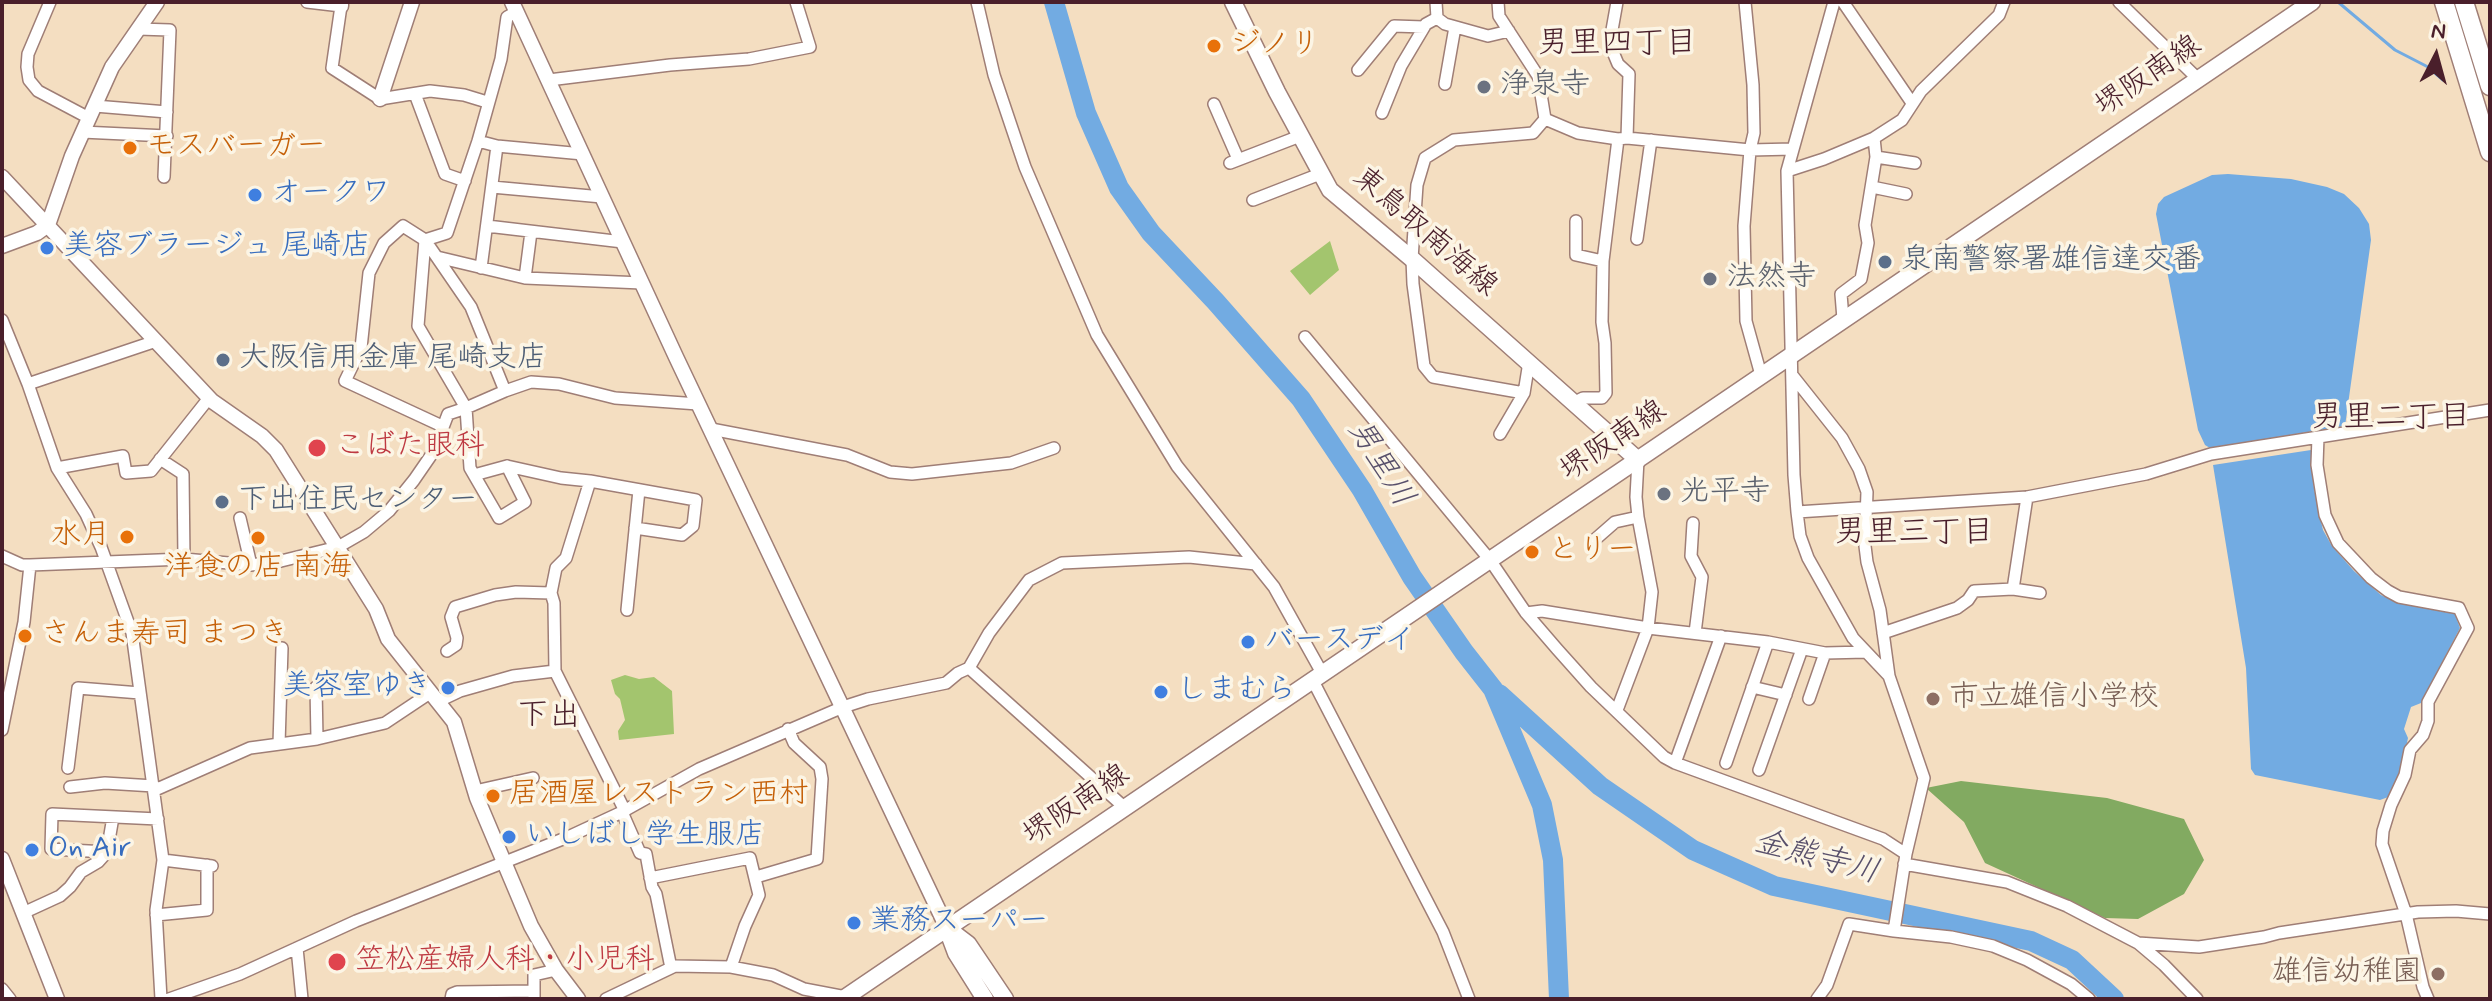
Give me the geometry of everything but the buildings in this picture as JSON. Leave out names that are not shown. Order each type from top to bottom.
[{"type":"main road","name":"東鳥取南海線","points":[[1233,2],[1330,190],[1638,460]]},
{"type":"main road","name":"堺阪南線","points":[[844,998],[2312,2]]},
{"type":"main road","points":[[2444,2],[2490,152]]},
{"type":"main road","points":[[2464,2],[2490,86]]},
{"type":"main road","points":[[947,928],[956,953],[985,999]]},
{"type":"main road","points":[[947,928],[968,944],[1005,999]]},
{"type":"street","points":[[50,2],[28,54],[29,80],[38,91],[92,112],[167,112]]},
{"type":"street","points":[[2,246],[37,233],[48,225],[72,156],[112,67],[157,2]]},
{"type":"street","points":[[307,2],[341,4],[332,68],[380,99],[430,91],[464,95],[487,102]]},
{"type":"street","points":[[380,99],[412,2]]},
{"type":"street","points":[[549,80],[749,59],[810,47],[796,2]]},
{"type":"street","points":[[977,2],[994,75],[1025,167],[1097,335],[1177,466],[1274,587],[1321,673],[1443,932],[1469,999]]},
{"type":"street","points":[[1436,2],[1437,18],[1445,24],[1488,36],[1509,31]]},
{"type":"street","points":[[1498,2],[1499,16],[1538,76],[1545,119],[1533,133],[1454,140],[1425,158],[1417,185],[1413,284],[1424,366],[1433,377],[1524,393]]},
{"type":"street","points":[[1575,402],[1583,398],[1602,398],[1606,393],[1603,261],[1629,74],[1618,64],[1613,52],[1612,30],[1617,2]]},
{"type":"street","points":[[1745,2],[1754,133],[1744,226],[1746,321],[1761,375]]},
{"type":"street","points":[[1834,2],[1787,171],[1797,512],[1800,536],[1808,558],[1853,638],[1889,676]]},
{"type":"street","points":[[1843,2],[1912,103]]},
{"type":"street","points":[[1787,171],[1874,138],[1902,120],[1921,91],[1999,15],[2004,2]]},
{"type":"street","points":[[2119,2],[2197,78]]},
{"type":"street","points":[[425,240],[447,233],[501,59],[507,17],[514,7],[947,928]]},
{"type":"street","points":[[1382,113],[1401,66],[1424,27],[1437,18]]},
{"type":"street","points":[[1358,70],[1394,26],[1424,27]]},
{"type":"street","points":[[1445,84],[1455,27]]},
{"type":"street","points":[[138,29],[170,30],[164,177]]},
{"type":"street","points":[[415,94],[445,174],[465,181]]},
{"type":"street","points":[[1214,104],[1234,161],[1300,136]]},
{"type":"street","points":[[1545,119],[1578,133],[1750,150],[1793,149]]},
{"type":"street","points":[[82,132],[167,136]]},
{"type":"street","points":[[1843,319],[1841,294],[1861,279],[1868,243],[1865,225],[1876,157],[1874,138]]},
{"type":"street","points":[[1637,239],[1651,140]]},
{"type":"street","points":[[478,141],[497,146],[583,154]]},
{"type":"street","points":[[481,268],[497,146]]},
{"type":"street","points":[[1876,157],[1915,163]]},
{"type":"street","points":[[1253,200],[1320,174]]},
{"type":"street","points":[[2,177],[209,398],[262,436],[276,450],[376,609],[388,639],[454,722],[475,791],[531,926],[556,970],[578,999]]},
{"type":"street","points":[[492,187],[602,197]]},
{"type":"street","points":[[1872,187],[1906,194]]},
{"type":"street","points":[[1576,221],[1576,255],[1603,261]]},
{"type":"street","points":[[442,426],[345,381],[361,348],[369,273],[384,243],[403,226],[425,240],[471,307],[505,391]]},
{"type":"street","points":[[487,226],[623,242]]},
{"type":"street","points":[[525,278],[531,232]]},
{"type":"street","points":[[425,240],[418,326],[466,408],[470,468],[499,518],[525,502],[507,466]]},
{"type":"street","points":[[437,257],[525,278],[642,283]]},
{"type":"street","points":[[2,320],[57,468],[86,514],[132,633],[163,860],[156,915],[161,999]]},
{"type":"street","points":[[1305,337],[1526,613],[1591,687],[1664,757],[1883,839],[1905,862],[2021,887],[2079,911],[2138,943],[2197,999]]},
{"type":"street","points":[[28,384],[156,341]]},
{"type":"street","points":[[1500,434],[1524,393],[1529,362]]},
{"type":"street","points":[[1792,375],[1842,438],[1859,469],[1867,492],[1865,546],[1889,676],[1924,778],[1905,862],[1895,928]]},
{"type":"street","points":[[2,556],[22,565],[184,559],[251,565],[281,561],[338,547],[364,532],[389,511],[434,451],[448,414],[505,391],[531,382],[559,384],[615,398],[698,404]]},
{"type":"street","points":[[57,468],[123,456],[126,473],[151,471],[209,398]]},
{"type":"street","points":[[1797,512],[2027,497],[2146,474],[2211,454],[2490,410]]},
{"type":"street","points":[[711,429],[847,455],[890,472],[912,474],[1011,463],[1054,448]]},
{"type":"street","points":[[2318,437],[2317,465],[2325,515],[2338,543],[2388,591],[2399,597],[2459,608],[2468,628],[2428,702],[2428,721],[2423,735],[2410,750],[2405,775],[2383,831],[2382,844],[2406,914],[2428,999]]},
{"type":"street","points":[[160,459],[183,474],[184,559]]},
{"type":"street","points":[[1617,710],[1648,628],[1652,592],[1638,517],[1638,460]]},
{"type":"street","points":[[474,475],[507,466],[696,500],[693,526],[682,535],[635,528]]},
{"type":"street","points":[[590,481],[566,558],[556,568],[551,593],[554,603],[555,671],[624,812],[640,853],[646,854],[671,968]]},
{"type":"street","points":[[627,610],[639,490]]},
{"type":"street","points":[[2013,589],[2027,497]]},
{"type":"street","points":[[1591,543],[1615,522],[1638,517]]},
{"type":"street","points":[[240,518],[251,565]]},
{"type":"street","points":[[1693,523],[1691,556],[1702,577],[1695,633]]},
{"type":"street","points":[[169,999],[187,996],[356,921],[505,863],[624,812],[699,769],[788,729],[868,699],[946,683],[969,668],[989,633],[1029,580],[1062,563],[1189,557],[1256,564]]},
{"type":"street","points":[[2,730],[24,622],[30,565]]},
{"type":"street","points":[[1883,633],[1957,608],[1974,591],[2013,589],[2040,593]]},
{"type":"street","points":[[447,651],[456,645],[451,617],[455,607],[495,595],[551,593]]},
{"type":"street","points":[[1526,613],[1542,611],[1648,628],[1768,642],[1825,653],[1866,652]]},
{"type":"street","points":[[1675,763],[1721,636]]},
{"type":"street","points":[[1726,763],[1768,642]]},
{"type":"street","points":[[279,744],[282,648]]},
{"type":"street","points":[[1759,770],[1802,649]]},
{"type":"street","points":[[1809,699],[1825,653]]},
{"type":"street","points":[[969,668],[1124,807]]},
{"type":"street","points":[[70,787],[105,783],[154,788],[237,752],[317,739],[385,723],[434,697],[513,676],[555,671]]},
{"type":"street","points":[[316,687],[317,739]]},
{"type":"street","points":[[1752,687],[1786,695]]},
{"type":"street","points":[[68,768],[78,688],[140,693]]},
{"type":"street","points":[[756,877],[817,859],[820,767],[794,743],[788,729]]},
{"type":"street","points":[[475,791],[533,778]]},
{"type":"street","points":[[107,852],[51,849],[52,814],[158,819]]},
{"type":"street","points":[[23,913],[60,896],[81,872],[98,862],[107,852],[113,817]]},
{"type":"street","points":[[650,878],[750,858],[759,895],[731,967]]},
{"type":"street","points":[[2,859],[57,999]]},
{"type":"street","points":[[156,915],[207,910],[210,865],[163,860]]},
{"type":"street","points":[[2138,943],[2199,947],[2406,914],[2456,911],[2490,914]]},
{"type":"street","points":[[1817,999],[1827,985],[1849,924],[1895,928],[1993,946],[2071,984],[2089,999]]},
{"type":"street","points":[[297,948],[302,999]]},
{"type":"street","points":[[606,999],[671,968],[731,967],[773,975],[804,989],[844,998]]},
{"type":"street","points":[[451,999],[452,994],[457,992],[534,995],[534,975],[556,970]]},
{"type":"street","points":[[2,989],[10,999]]},
{"type":"green space","points":[[1330,241],[1339,270],[1310,295],[1290,271]]},
{"type":"green space","points":[[625,675],[639,679],[654,677],[672,691],[674,734],[619,740],[618,731],[625,720],[611,680]]},
{"type":"green space","points":[[1961,781],[2107,798],[2184,819],[2204,860],[2184,894],[2138,919],[2105,918],[1985,863],[1964,822],[1926,788]]},
{"type":"water","points":[[2212,175],[2291,179],[2327,187],[2344,194],[2359,208],[2369,224],[2371,240],[2345,426],[2210,448],[2205,445],[2198,430],[2156,214],[2158,204],[2164,197]]},
{"type":"water","points":[[2311,450],[2319,513],[2323,530],[2332,546],[2381,595],[2398,603],[2455,614],[2460,628],[2421,703],[2411,707],[2404,729],[2408,738],[2400,776],[2391,796],[2380,800],[2255,775],[2251,769],[2246,668],[2213,465]]},
{"type":"waterway","name":"男里川","points":[[1054,2],[1086,113],[1119,188],[1151,233],[1301,399],[1362,490],[1412,577],[1493,689],[1542,805],[1553,860],[1559,999]]},
{"type":"waterway","points":[[2338,2],[2395,50],[2428,67],[2443,80]]},
{"type":"waterway","name":"金熊寺川","points":[[1499,694],[1600,786],[1693,850],[1774,886],[2031,941],[2072,960],[2114,999]]},
{"type":"place","name":"ジノリ","points":[[1214,46]]},
{"type":"place","name":"浄泉寺","points":[[1484,87]]},
{"type":"place","name":"モスバーガー","points":[[130,148]]},
{"type":"place","name":"オークワ","points":[[255,195]]},
{"type":"place","name":"美容ブラージュ 尾崎店","points":[[47,248]]},
{"type":"place","name":"泉南警察署雄信達交番","points":[[1885,262]]},
{"type":"place","name":"法然寺","points":[[1710,279]]},
{"type":"place","name":"大阪信用金庫 尾崎支店","points":[[223,360]]},
{"type":"place","name":"こばた眼科","points":[[317,448]]},
{"type":"place","name":"光平寺","points":[[1664,494]]},
{"type":"place","name":"下出住民センター","points":[[222,502]]},
{"type":"place","name":"水月","points":[[127,537]]},
{"type":"place","name":"洋食の店 南海","points":[[258,538]]},
{"type":"place","name":"とりー","points":[[1532,552]]},
{"type":"place","name":"さんま寿司 まつき","points":[[25,636]]},
{"type":"place","name":"バースデイ","points":[[1248,642]]},
{"type":"place","name":"美容室ゆき","points":[[448,688]]},
{"type":"place","name":"しまむら","points":[[1161,692]]},
{"type":"place","name":"市立雄信小学校","points":[[1933,699]]},
{"type":"place","name":"居酒屋レストラン西村","points":[[493,796]]},
{"type":"place","name":"いしばし学生服店","points":[[509,837]]},
{"type":"place","name":"On Air","points":[[32,850]]},
{"type":"place","name":"業務スーパー","points":[[854,923]]},
{"type":"place","name":"笠松産婦人科・小児科","points":[[337,962]]},
{"type":"place","name":"雄信幼稚園","points":[[2438,974]]},
{"type":"district","name":"男里四丁目","points":[[1617,45]]},
{"type":"district","name":"男里二丁目","points":[[2391,419]]},
{"type":"district","name":"男里三丁目","points":[[1914,534]]},
{"type":"district","name":"下出","points":[[549,717]]}]
